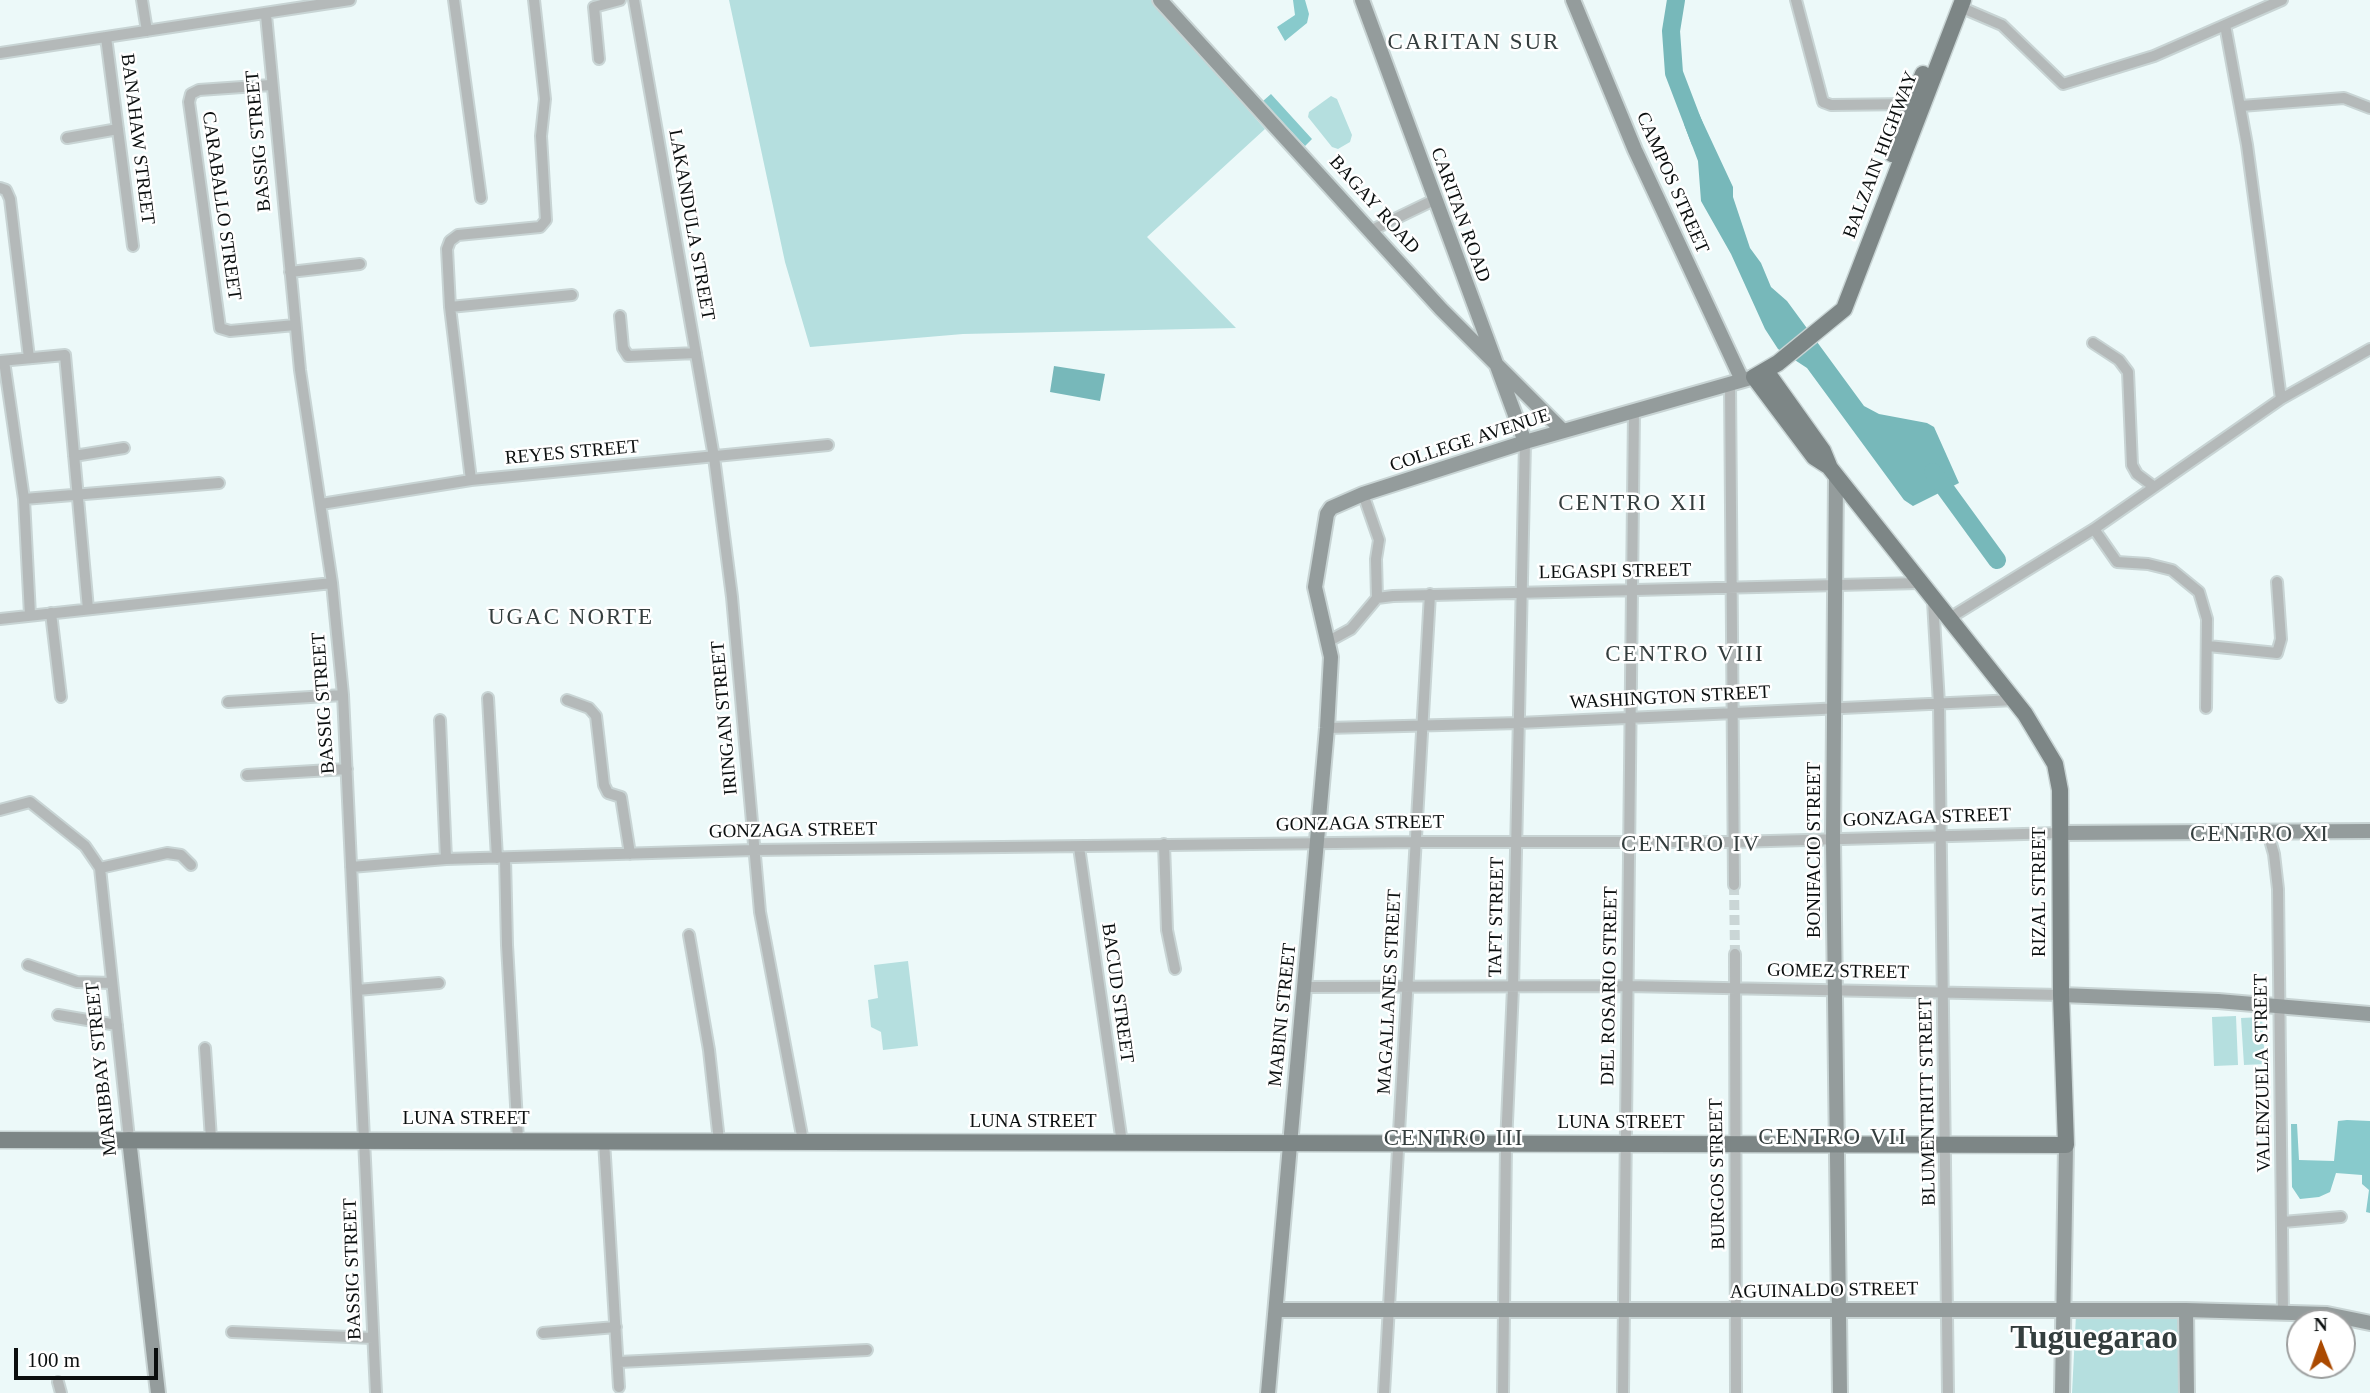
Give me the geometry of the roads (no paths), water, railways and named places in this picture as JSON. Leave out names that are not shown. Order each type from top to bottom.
[{"type":"main road","name":"BALZAIN HIGHWAY","points":[[1754,375],[1844,309],[1959,2]]},
{"type":"main road","name":"BALZAIN HIGHWAY","points":[[1828,323],[1911,104],[1959,2]]},
{"type":"main road","name":"RIZAL STREET","points":[[1754,375],[1814,457],[1833,472],[1933,601],[2015,700],[2055,764],[2060,790],[2061,995],[2066,1145]]},
{"type":"main road","name":"LUNA STREET","points":[[1,1139],[2066,1145]]},
{"type":"street","points":[[142,0],[147,31]]},
{"type":"street","points":[[454,0],[481,198]]},
{"type":"street","points":[[471,480],[446,265],[450,241],[470,233],[540,227],[546,220],[541,136],[545,99],[534,0]]},
{"type":"street","points":[[599,59],[594,7],[620,0]]},
{"type":"street","name":"LAKANDULA STREET","points":[[634,0],[713,457]]},
{"type":"street","name":"BAGAY ROAD","points":[[1160,0],[1372,230],[1441,309],[1563,431]]},
{"type":"street","name":"CARITAN ROAD","points":[[1362,0],[1525,442]]},
{"type":"street","name":"CAMPOS STREET","points":[[1573,0],[1634,150],[1754,375]]},
{"type":"street","points":[[1796,0],[1823,102],[1831,105],[1911,104]]},
{"type":"street","points":[[2249,0],[2254,13]]},
{"type":"street","points":[[1959,2],[2002,25],[2063,84],[2154,56],[2282,0]]},
{"type":"street","points":[[0,52],[349,1]]},
{"type":"street","name":"BASSIG STREET","points":[[266,15],[295,325],[332,583],[343,695],[376,1393]]},
{"type":"street","points":[[2225,25],[2241,106],[2281,399]]},
{"type":"street","name":"BANAHAW STREET","points":[[106,37],[133,246]]},
{"type":"street","name":"CARABALLO STREET","points":[[271,85],[199,90],[191,94],[189,102],[220,328],[230,331],[295,325]]},
{"type":"street","points":[[2241,106],[2344,98],[2370,108]]},
{"type":"street","points":[[67,138],[118,129]]},
{"type":"street","points":[[0,188],[6,190],[10,198],[29,358]]},
{"type":"street","points":[[1372,230],[1434,200]]},
{"type":"street","points":[[290,272],[360,264]]},
{"type":"street","points":[[450,307],[572,295]]},
{"type":"street","points":[[620,316],[623,348],[628,356],[695,353]]},
{"type":"street","points":[[2093,343],[2119,360],[2128,372],[2132,465],[2137,474],[2153,486]]},
{"type":"street","points":[[1948,619],[2094,529],[2281,399],[2370,349]]},
{"type":"street","points":[[30,615],[24,499],[2,361],[29,358],[65,355],[88,609]]},
{"type":"street","points":[[1734,885],[1731,588],[1754,375]]},
{"type":"street","name":"COLLEGE AVENUE","points":[[1329,641],[1315,587],[1327,514],[1331,508],[1363,494],[1525,442],[1754,375]]},
{"type":"street","name":"DEL ROSARIO STREET","points":[[1623,1393],[1624,1144],[1633,716],[1634,411]]},
{"type":"street","name":"TAFT STREET","points":[[1503,1393],[1506,1144],[1517,842],[1525,442]]},
{"type":"street","name":"REYES STREET","points":[[321,504],[471,480],[828,444]]},
{"type":"street","points":[[74,456],[124,448]]},
{"type":"street","name":"IRINGAN STREET","points":[[713,457],[732,597],[760,912],[803,1141]]},
{"type":"street","name":"BONIFACIO STREET","points":[[1833,472],[1835,1144],[1840,1393]]},
{"type":"street","points":[[24,499],[219,483]]},
{"type":"street","points":[[1329,641],[1351,629],[1377,598],[1376,558],[1379,540],[1363,494]]},
{"type":"street","points":[[2094,529],[2117,562],[2148,564],[2172,570],[2199,592],[2207,620],[2206,708]]},
{"type":"street","points":[[2208,646],[2277,653],[2281,639],[2277,582]]},
{"type":"street","points":[[0,619],[332,583]]},
{"type":"street","name":"LEGASPI STREET","points":[[1377,598],[1521,591],[1919,583]]},
{"type":"street","name":"MAGALLANES STREET","points":[[1384,1393],[1391,1309],[1430,594]]},
{"type":"street","name":"BLUMENTRITT STREET","points":[[1933,601],[1939,704],[1948,1393]]},
{"type":"street","points":[[51,612],[61,697]]},
{"type":"street","name":"MABINI STREET","points":[[1268,1393],[1319,844],[1331,667],[1329,641]]},
{"type":"street","points":[[228,702],[343,695]]},
{"type":"street","points":[[488,698],[507,945],[518,1140]]},
{"type":"street","points":[[567,700],[589,708],[596,716],[604,785],[608,793],[621,797],[630,855]]},
{"type":"street","name":"WASHINGTON STREET","points":[[1327,728],[1518,723],[2015,700]]},
{"type":"street","points":[[440,720],[446,859]]},
{"type":"street","points":[[247,775],[347,769]]},
{"type":"street","points":[[0,810],[30,802],[85,846],[100,868],[167,853],[181,855],[191,865]]},
{"type":"street","name":"GONZAGA STREET","points":[[351,867],[446,859],[754,850],[1417,842],[1734,842],[2060,833],[2370,831]]},
{"type":"street","name":"VALENZUELA STREET","points":[[2268,833],[2277,871],[2283,1314]]},
{"type":"street","points":[[1164,845],[1167,930],[1175,969]]},
{"type":"street","name":"BACUD STREET","points":[[1079,847],[1122,1143]]},
{"type":"street","name":"MARIBBAY STREET","points":[[100,868],[158,1393]]},
{"type":"street","points":[[689,935],[709,1050],[719,1141]]},
{"type":"street","name":"BURGOS STREET","points":[[1734,954],[1736,1393]]},
{"type":"street","points":[[28,965],[77,982],[112,983]]},
{"type":"street","points":[[357,990],[439,983]]},
{"type":"street","name":"GOMEZ STREET","points":[[1305,987],[1627,986],[1944,992],[2061,995],[2370,1014]]},
{"type":"street","points":[[58,1015],[117,1025]]},
{"type":"street","points":[[205,1048],[211,1139]]},
{"type":"street","points":[[604,1142],[619,1387]]},
{"type":"street","name":"RIZAL STREET","points":[[2062,1393],[2066,1145]]},
{"type":"street","points":[[2283,1222],[2341,1217]]},
{"type":"street","name":"AGUINALDO STREET","points":[[1277,1310],[2186,1310],[2327,1314],[2370,1323]]},
{"type":"street","points":[[2186,1310],[2187,1393]]},
{"type":"street","points":[[543,1333],[616,1327]]},
{"type":"street","points":[[232,1332],[373,1338]]},
{"type":"street","points":[[619,1362],[867,1350]]},
{"type":"waterway","points":[[1676,0],[1671,31],[1674,73],[1700,141]]},
{"type":"waterway","points":[[1933,472],[1997,560]]},
{"type":"tunnel","points":[[1734,885],[1735,954]]},
{"type":"district","name":"CARITAN SUR","points":[[1474,43]]},
{"type":"district","name":"CENTRO XII","points":[[1633,504]]},
{"type":"district","name":"UGAC NORTE","points":[[571,618]]},
{"type":"district","name":"CENTRO VIII","points":[[1685,655]]},
{"type":"district","name":"CENTRO XI","points":[[2260,835]]},
{"type":"district","name":"CENTRO IV","points":[[1691,845]]},
{"type":"district","name":"CENTRO VII","points":[[1833,1138]]},
{"type":"district","name":"CENTRO III","points":[[1454,1139]]},
{"type":"district","name":"Tuguegarao","points":[[2094,1339]]}]
